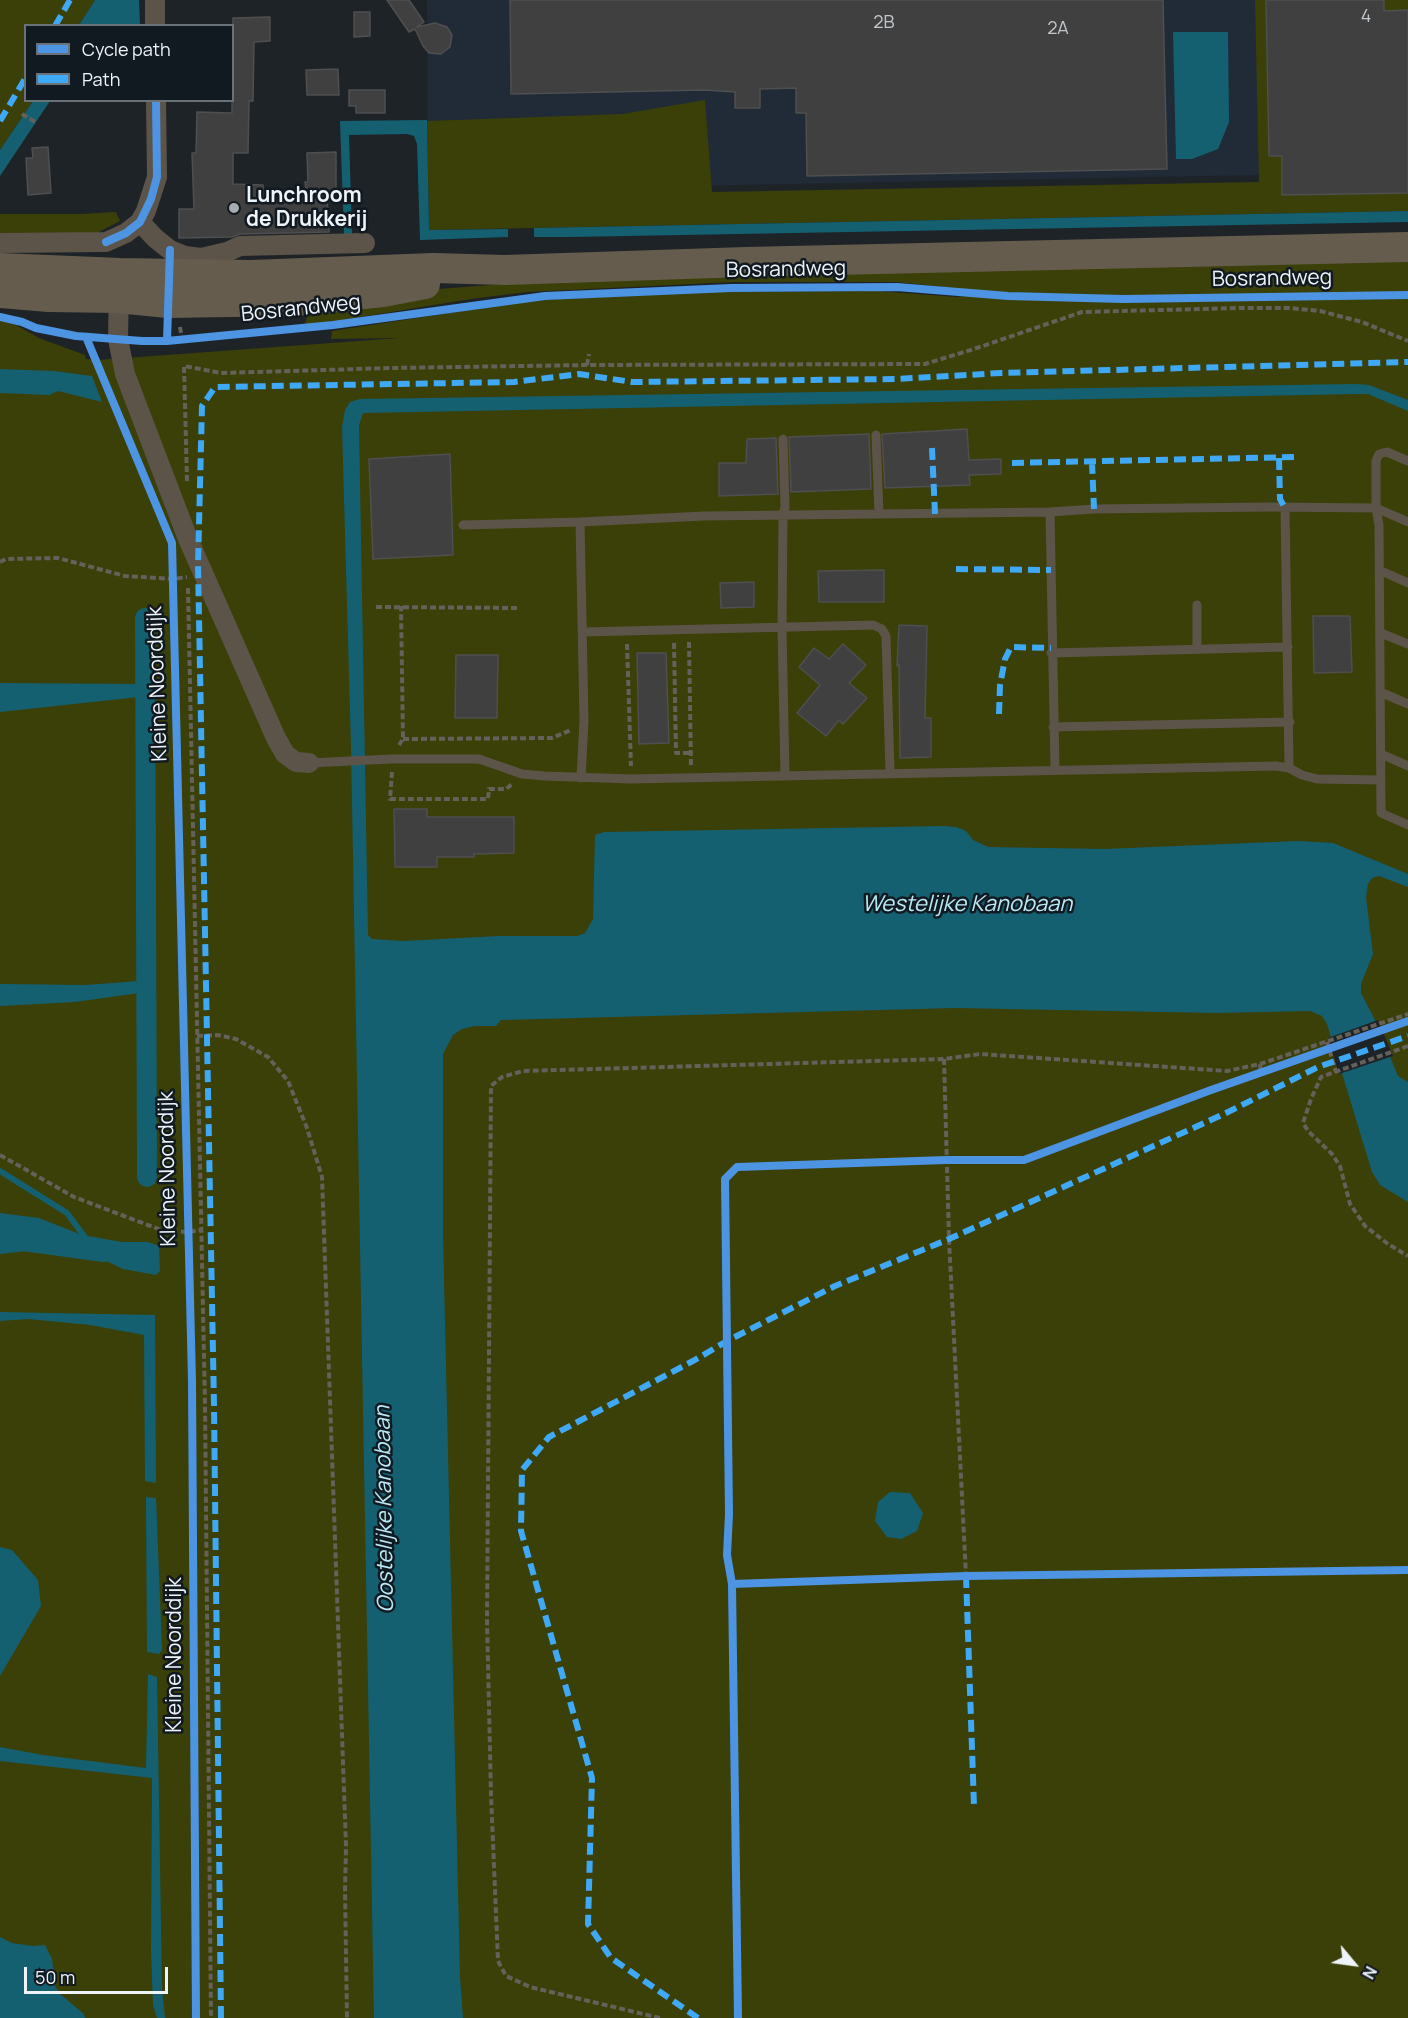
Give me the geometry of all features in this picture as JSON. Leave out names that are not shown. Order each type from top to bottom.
[{"type":"main road","name":"Bosrandweg","points":[[119,285],[251,275],[433,268],[505,270],[1084,253],[1408,247]]},
{"type":"main road","points":[[0,268],[119,285]]},
{"type":"main road","points":[[0,293],[49,297],[119,285]]},
{"type":"street","points":[[155,0],[155,24]]},
{"type":"street","points":[[0,243],[106,242],[126,233],[140,222],[158,177],[156,102]]},
{"type":"street","points":[[140,222],[170,250],[185,256],[201,258],[227,252],[240,246],[364,243]]},
{"type":"street","points":[[119,285],[118,339],[125,374],[188,539],[276,738],[285,754],[290,758],[296,762],[309,763]]},
{"type":"lane","points":[[876,435],[879,514]]},
{"type":"lane","points":[[783,439],[785,507],[782,629],[785,775]]},
{"type":"lane","points":[[1408,461],[1387,452],[1379,454],[1376,461],[1381,633],[1381,813],[1408,825]]},
{"type":"lane","points":[[1285,508],[1289,768]]},
{"type":"lane","points":[[463,525],[704,516],[1285,508],[1376,508],[1408,522]]},
{"type":"lane","points":[[1050,512],[1055,769]]},
{"type":"lane","points":[[580,522],[584,721],[581,778]]},
{"type":"lane","points":[[1379,570],[1408,583]]},
{"type":"lane","points":[[1197,605],[1197,649]]},
{"type":"lane","points":[[582,632],[782,629],[873,625],[882,628],[886,636],[890,773]]},
{"type":"lane","points":[[1381,633],[1408,645]]},
{"type":"lane","points":[[1051,653],[1288,646]]},
{"type":"lane","points":[[1380,692],[1408,704]]},
{"type":"lane","points":[[1053,727],[1290,722]]},
{"type":"lane","points":[[1381,754],[1408,766]]},
{"type":"lane","points":[[309,763],[392,759],[479,759],[522,774],[581,778],[1276,766],[1289,768],[1317,779],[1381,780]]},
{"type":"path","points":[[22,114],[38,123]]},
{"type":"path","points":[[182,350],[221,373],[587,365],[925,364],[1082,312],[1240,308],[1320,311],[1362,322],[1408,341]]},
{"type":"path","points":[[178,320],[182,350],[187,492]]},
{"type":"path","points":[[182,350],[194,338]]},
{"type":"path","points":[[587,365],[589,354]]},
{"type":"path","points":[[188,539],[212,2018]]},
{"type":"path","points":[[0,562],[6,559],[58,558],[125,576],[173,579],[188,577]]},
{"type":"path","points":[[401,606],[403,739],[392,759],[390,799],[488,799],[489,789],[506,789],[522,774]]},
{"type":"path","points":[[376,607],[517,608]]},
{"type":"path","points":[[689,630],[692,777]]},
{"type":"path","points":[[626,631],[631,778]]},
{"type":"path","points":[[674,631],[676,753],[691,753]]},
{"type":"path","points":[[403,739],[552,738],[584,721]]},
{"type":"path","points":[[660,2018],[530,1987],[506,1977],[498,1961],[486,1620],[491,1086],[502,1077],[523,1071],[944,1059],[980,1054],[1227,1071],[1261,1068],[1407,1018]]},
{"type":"path","points":[[197,1036],[218,1035],[236,1039],[268,1057],[288,1081],[307,1128],[322,1177],[346,1846],[347,2018]]},
{"type":"path","points":[[1328,1045],[1336,1072]]},
{"type":"path","points":[[1408,1046],[1322,1077],[1303,1123],[1309,1132],[1323,1143],[1340,1166],[1350,1204],[1365,1226],[1408,1256]]},
{"type":"path","points":[[1296,1062],[1312,1051]]},
{"type":"path","points":[[944,1059],[946,1160],[966,1576]]},
{"type":"path","points":[[1261,1068],[1270,1070]]},
{"type":"path","points":[[1251,1076],[1261,1068]]},
{"type":"path","points":[[0,1155],[75,1197],[160,1230],[188,1232],[201,1230]]},
{"type":"path","points":[[935,1161],[957,1160]]},
{"type":"path","points":[[954,1576],[978,1576]]},
{"type":"shaded area","points":[[427,0],[1408,0],[1408,172],[428,191]]},
{"type":"green space","points":[[0,0],[95,0],[80,24],[24,24],[24,102],[32,102],[0,150]]},
{"type":"green space","points":[[1255,0],[1408,0],[1408,211],[429,230],[427,121],[622,114],[705,100],[712,192],[1259,182]]},
{"type":"green space","points":[[116,212],[120,221],[97,233],[0,234],[0,214]]},
{"type":"green space","points":[[1408,260],[1408,2018],[0,2018],[0,316],[39,338],[85,355],[86,359],[98,360],[399,338],[331,339],[332,331],[514,303],[558,299],[713,292],[878,291],[956,297],[1002,293],[895,282],[734,282],[527,292],[305,324],[308,313],[347,303],[439,289],[528,282]]},
{"type":"water","points":[[95,0],[139,0],[140,24],[80,24]]},
{"type":"water","points":[[1173,32],[1228,32],[1229,122],[1218,149],[1192,159],[1176,159]]},
{"type":"water","points":[[32,102],[49,102],[0,176],[0,150]]},
{"type":"water","points":[[427,120],[429,230],[508,229],[508,237],[420,240],[417,144],[414,136],[407,134],[349,135],[352,234],[344,234],[340,121]]},
{"type":"water","points":[[1408,211],[1408,222],[534,237],[534,228]]},
{"type":"water","points":[[0,369],[54,371],[92,376],[102,402],[58,391],[49,395],[0,393]]},
{"type":"water","points":[[1369,385],[1408,400],[1408,411],[1368,394],[1358,394],[363,413],[359,425],[368,935],[372,939],[403,941],[499,936],[577,936],[585,933],[593,919],[595,835],[604,832],[944,826],[966,831],[973,840],[988,847],[1104,849],[1298,841],[1333,843],[1408,874],[1408,887],[1379,876],[1372,878],[1368,884],[1366,897],[1373,954],[1361,984],[1361,993],[1398,1076],[1408,1082],[1408,1202],[1380,1185],[1372,1172],[1327,1024],[1322,1016],[1310,1011],[1216,1013],[955,1008],[501,1020],[496,1026],[475,1026],[462,1029],[453,1035],[443,1054],[443,1235],[460,1977],[463,2018],[374,2018],[351,747],[342,427],[345,410],[350,402],[360,399]]},
{"type":"water","points":[[0,683],[148,684],[148,696],[0,712]]},
{"type":"water","points":[[153,980],[153,991],[75,1002],[0,1006],[0,984],[85,985]]},
{"type":"water","points":[[0,1213],[39,1218],[82,1235],[122,1242],[148,1242],[159,1246],[160,1271],[156,1275],[123,1269],[70,1244],[0,1254]]},
{"type":"water","points":[[0,1312],[155,1315],[156,1483],[145,1481],[144,1335],[90,1325],[28,1319],[0,1321]]},
{"type":"water","points":[[890,1492],[910,1493],[923,1513],[917,1531],[901,1539],[887,1537],[875,1521],[878,1502]]},
{"type":"water","points":[[146,1497],[156,1498],[162,1650],[159,1654],[147,1652]]},
{"type":"water","points":[[0,1547],[12,1550],[38,1580],[41,1606],[0,1676]]},
{"type":"water","points":[[148,1674],[157,1677],[162,1989],[165,2018],[157,2018],[153,2005],[152,1778],[0,1761],[0,1747],[146,1768]]},
{"type":"water","points":[[0,1937],[12,1943],[45,1945],[52,1959],[55,1986],[60,1994],[84,2014],[85,2018],[0,2018]]},
{"type":"pier","points":[[1378,1020],[1393,1056],[1339,1074],[1328,1038]]},
{"type":"building","points":[[387,0],[409,0],[424,22],[417,27],[435,23],[447,27],[452,35],[450,47],[441,54],[429,53],[415,29],[409,32]]},
{"type":"building","points":[[510,0],[1163,0],[1167,169],[807,176],[806,113],[796,113],[796,88],[760,89],[760,108],[735,108],[735,92],[704,90],[511,94]]},
{"type":"building","points":[[1266,0],[1384,0],[1384,11],[1408,10],[1408,193],[1282,195],[1282,156],[1269,156]]},
{"type":"building","points":[[354,12],[370,12],[370,36],[354,37]]},
{"type":"building","points":[[270,17],[270,41],[254,42],[253,101],[249,101],[248,153],[233,153],[233,184],[263,185],[264,200],[307,198],[305,182],[308,182],[307,153],[336,152],[336,195],[327,195],[329,232],[179,238],[179,209],[194,209],[192,153],[196,153],[197,112],[232,113],[232,102],[234,102],[233,18]]},
{"type":"building","points":[[338,69],[339,95],[307,95],[306,70]]},
{"type":"building","points":[[349,90],[385,90],[385,113],[356,113],[356,106],[349,106]]},
{"type":"building","points":[[48,147],[51,193],[28,195],[26,158],[33,158],[32,148]]},
{"type":"building","points":[[967,429],[969,460],[1001,459],[1001,474],[969,475],[970,485],[885,488],[882,434]]},
{"type":"building","points":[[869,434],[871,489],[791,492],[789,437]]},
{"type":"building","points":[[776,438],[778,494],[719,496],[719,463],[746,463],[747,439]]},
{"type":"building","points":[[450,454],[453,555],[373,559],[369,459]]},
{"type":"building","points":[[884,570],[884,602],[819,602],[818,571]]},
{"type":"building","points":[[754,582],[754,607],[721,608],[720,583]]},
{"type":"building","points":[[1313,616],[1350,616],[1352,672],[1314,673]]},
{"type":"building","points":[[899,625],[927,626],[925,718],[931,718],[931,757],[900,758],[899,664],[897,666]]},
{"type":"building","points":[[843,644],[866,665],[849,683],[867,698],[843,724],[839,720],[826,736],[797,713],[820,685],[799,667],[814,648],[829,659]]},
{"type":"building","points":[[637,653],[666,653],[669,743],[639,744]]},
{"type":"building","points":[[456,655],[498,655],[497,718],[455,718]]},
{"type":"building","points":[[394,809],[427,809],[427,817],[514,817],[514,853],[474,854],[474,857],[437,857],[437,867],[395,867]]},
{"type":"waterway","points":[[145,618],[147,1177]]},
{"type":"waterway","points":[[0,1171],[67,1213],[87,1240]]},
{"type":"waterway","points":[[0,1238],[104,1252]]},
{"type":"marked path","points":[[56,24],[70,0]]},
{"type":"marked path","points":[[0,121],[24,80]]},
{"type":"marked path","points":[[221,2018],[214,1405],[198,565],[202,406],[215,387],[514,382],[579,374],[632,382],[897,379],[1001,373],[1408,362]]},
{"type":"marked path","points":[[932,448],[935,514]]},
{"type":"marked path","points":[[1012,463],[1297,457]]},
{"type":"marked path","points":[[1279,458],[1280,499],[1285,508]]},
{"type":"marked path","points":[[1092,462],[1094,509]]},
{"type":"marked path","points":[[956,569],[1051,570]]},
{"type":"marked path","points":[[999,714],[1000,685],[1005,659],[1011,647],[1051,648]]},
{"type":"marked path","points":[[698,2018],[611,1958],[588,1924],[592,1778],[521,1531],[522,1470],[549,1437],[835,1286],[949,1239],[1224,1114],[1318,1067],[1408,1036]]},
{"type":"marked path","points":[[966,1576],[974,1806]]},
{"type":"cycle path","points":[[106,242],[126,233],[140,222],[151,199],[157,177],[156,102]]},
{"type":"cycle path","points":[[167,341],[170,250]]},
{"type":"cycle path","points":[[0,317],[36,328],[76,336],[167,341],[333,325],[545,296],[731,288],[897,287],[1008,296],[1123,299],[1408,295]]},
{"type":"cycle path","name":"Kleine Noorddijk","points":[[86,337],[172,543],[192,1381],[196,2018]]},
{"type":"cycle path","points":[[738,2018],[732,1584],[727,1555],[729,1514],[725,1179],[737,1167],[946,1160],[1024,1160],[1211,1090],[1408,1021]]},
{"type":"cycle path","points":[[732,1584],[966,1576],[1408,1570]]},
{"type":"place","name":"Lunchroom de Drukkerij","points":[[234,208]]},
{"type":"water label","name":"Westelijke Kanobaan","points":[[967,905]]},
{"type":"water label","name":"Oostelijke Kanobaan","points":[[385,1509]]}]
